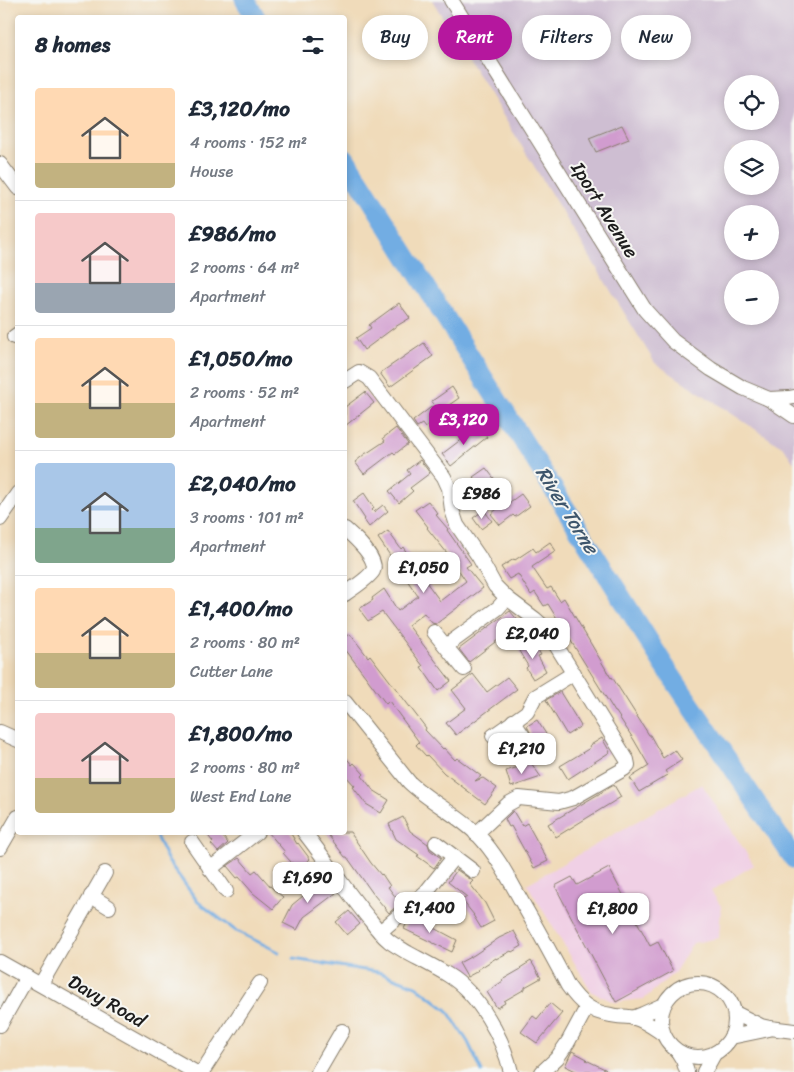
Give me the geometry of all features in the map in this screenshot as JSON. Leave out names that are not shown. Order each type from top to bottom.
[{"type":"street","name":"Iport Avenue","points":[[451,0],[645,310],[673,340],[711,369],[743,388],[769,399],[794,416]]},
{"type":"street","points":[[0,164],[15,183]]},
{"type":"street","points":[[347,380],[359,372],[369,378],[444,477],[449,488],[452,510],[457,525],[495,586],[546,629],[627,760],[628,766],[573,798],[559,802],[519,798],[508,804],[476,834]]},
{"type":"street","name":"Iport Avenue","points":[[769,399],[794,396]]},
{"type":"street","points":[[0,519],[15,498]]},
{"type":"street","points":[[347,531],[372,558],[374,566],[373,571],[366,578],[347,592]]},
{"type":"street","points":[[446,646],[498,608],[507,598]]},
{"type":"street","points":[[434,632],[464,669]]},
{"type":"street","points":[[493,736],[527,712],[535,696],[574,673]]},
{"type":"street","points":[[347,704],[409,782],[420,793],[476,834],[491,850],[568,986],[577,998],[587,1007],[610,1015],[633,1018],[644,1022],[662,1033]]},
{"type":"street","points":[[513,721],[523,736]]},
{"type":"street","points":[[0,732],[15,739]]},
{"type":"street","points":[[0,848],[15,822]]},
{"type":"street","points":[[210,869],[253,835]]},
{"type":"street","points":[[306,835],[356,904],[389,942],[450,976],[462,986],[483,1011],[495,1030],[508,1056],[511,1072]]},
{"type":"street","points":[[192,842],[226,891]]},
{"type":"street","points":[[436,843],[472,871]]},
{"type":"street","points":[[380,932],[426,892],[454,857]]},
{"type":"street","points":[[41,984],[105,873]]},
{"type":"street","points":[[91,896],[109,907]]},
{"type":"street","name":"Davy Road","points":[[0,962],[195,1072]]},
{"type":"street","points":[[0,1024],[27,977]]},
{"type":"street","points":[[700,982],[712,985],[723,992],[730,1001],[735,1013],[732,1038],[714,1054],[702,1058],[689,1057],[678,1052],[668,1044],[662,1033],[660,1020],[663,1005],[672,993],[685,985],[700,982]]},
{"type":"street","points":[[202,1072],[260,983]]},
{"type":"street","points":[[633,1018],[663,1005]]},
{"type":"street","points":[[542,1072],[557,1058],[587,1007]]},
{"type":"street","points":[[735,1013],[761,1026],[792,1031]]},
{"type":"street","points":[[732,1038],[770,1028]]},
{"type":"street","points":[[318,1072],[342,1031]]},
{"type":"street","points":[[678,1052],[687,1072]]},
{"type":"street","points":[[704,1072],[714,1054]]},
{"type":"shaded area","points":[[432,0],[794,0],[794,463],[785,449],[655,363],[469,60],[512,60],[512,15],[441,15]]},
{"type":"shaded area","points":[[702,784],[754,865],[711,891],[721,906],[719,938],[693,943],[675,972],[644,999],[614,1002],[592,992],[527,884]]},
{"type":"building","points":[[622,125],[629,139],[596,152],[589,138]]},
{"type":"building","points":[[399,303],[410,318],[364,350],[356,338],[371,328],[369,325]]},
{"type":"building","points":[[424,343],[433,356],[390,387],[380,373]]},
{"type":"building","points":[[452,387],[459,398],[435,415],[437,418],[425,428],[422,424],[417,427],[413,421],[434,405],[432,401]]},
{"type":"building","points":[[365,392],[374,403],[347,424],[347,406]]},
{"type":"building","points":[[479,426],[487,437],[451,466],[442,454]]},
{"type":"building","points":[[396,428],[408,444],[395,454],[393,452],[364,474],[355,462],[385,441],[383,438]]},
{"type":"building","points":[[420,460],[430,473],[410,488],[413,491],[399,503],[389,491],[410,474],[407,470]]},
{"type":"building","points":[[486,468],[496,481],[483,491],[473,477]]},
{"type":"building","points":[[364,493],[374,508],[372,510],[374,512],[383,505],[388,511],[369,527],[353,501]]},
{"type":"building","points":[[521,494],[530,506],[500,525],[491,514]]},
{"type":"building","points":[[428,501],[471,564],[466,567],[483,588],[436,624],[432,623],[424,613],[408,625],[451,681],[438,691],[421,667],[423,666],[382,612],[368,621],[359,609],[373,600],[372,598],[384,589],[398,611],[418,596],[378,538],[388,531],[401,549],[403,547],[410,560],[440,601],[466,581],[415,510]]},
{"type":"building","points":[[484,510],[492,521],[481,529],[473,518]]},
{"type":"building","points":[[550,542],[556,551],[532,567],[547,589],[551,587],[560,601],[564,598],[611,678],[650,735],[663,758],[675,750],[682,760],[665,771],[668,775],[639,792],[630,778],[649,766],[634,740],[548,604],[544,606],[535,592],[531,595],[518,574],[509,579],[501,567],[533,548],[536,552]]},
{"type":"building","points":[[510,611],[520,623],[469,662],[459,649]]},
{"type":"building","points":[[350,634],[368,657],[370,655],[426,728],[425,730],[443,749],[455,760],[457,758],[481,776],[475,781],[483,778],[497,788],[485,804],[444,773],[416,745],[419,742],[389,701],[386,704],[347,652],[347,636]]},
{"type":"building","points":[[533,642],[541,655],[538,656],[546,671],[533,679],[519,651]]},
{"type":"building","points":[[473,674],[487,692],[507,677],[517,689],[456,735],[446,723],[466,708],[452,690]]},
{"type":"building","points":[[560,692],[581,726],[567,735],[546,700]]},
{"type":"building","points":[[537,720],[546,734],[534,742],[527,726]]},
{"type":"building","points":[[510,735],[519,747],[505,758],[495,745]]},
{"type":"building","points":[[602,738],[610,752],[568,779],[560,766],[590,748],[589,746]]},
{"type":"building","points":[[347,759],[364,774],[362,776],[373,790],[389,800],[381,813],[366,804],[353,787],[355,786],[347,777]]},
{"type":"building","points":[[531,763],[541,777],[511,787],[506,771]]},
{"type":"building","points":[[614,785],[621,797],[556,837],[548,824]]},
{"type":"building","points":[[513,811],[522,826],[527,823],[548,861],[534,868],[511,826],[509,827],[505,819]]},
{"type":"building","points":[[403,817],[410,831],[428,844],[430,850],[441,858],[434,868],[396,839],[389,824]]},
{"type":"building","points":[[347,832],[350,832],[371,863],[382,874],[390,886],[388,887],[400,903],[389,913],[347,857],[345,857],[328,835],[347,835]]},
{"type":"building","points":[[207,835],[221,835],[228,843],[218,852],[211,844],[213,842]]},
{"type":"building","points":[[271,835],[292,835],[310,859],[298,870],[283,853],[285,852]]},
{"type":"building","points":[[239,858],[252,873],[256,870],[283,897],[273,909],[253,893],[227,866]]},
{"type":"building","points":[[609,868],[650,946],[658,942],[673,971],[616,1002],[555,886],[572,877],[577,885]]},
{"type":"building","points":[[457,870],[473,881],[470,884],[485,903],[494,921],[481,928],[474,915],[462,900],[467,897],[448,882]]},
{"type":"building","points":[[326,880],[336,893],[304,917],[297,930],[283,923],[292,905]]},
{"type":"building","points":[[349,911],[360,924],[347,935],[336,922]]},
{"type":"building","points":[[412,916],[457,940],[452,952],[404,929],[409,918]]},
{"type":"building","points":[[514,931],[522,946],[496,958],[467,977],[459,963]]},
{"type":"building","points":[[531,961],[541,978],[504,1001],[505,1003],[497,1008],[487,992]]},
{"type":"building","points":[[550,1003],[562,1013],[537,1043],[521,1032],[533,1016],[537,1019]]},
{"type":"building","points":[[572,1051],[611,1072],[578,1072],[565,1066]]},
{"type":"waterway","name":"River Torne","points":[[245,0],[254,15]]},
{"type":"waterway","name":"River Torne","points":[[347,161],[664,665],[794,859]]},
{"type":"waterway","points":[[155,835],[168,861],[198,902],[236,931],[279,952]]},
{"type":"waterway","points":[[293,959],[378,972],[416,986],[447,1010],[468,1042],[482,1072]]}]
